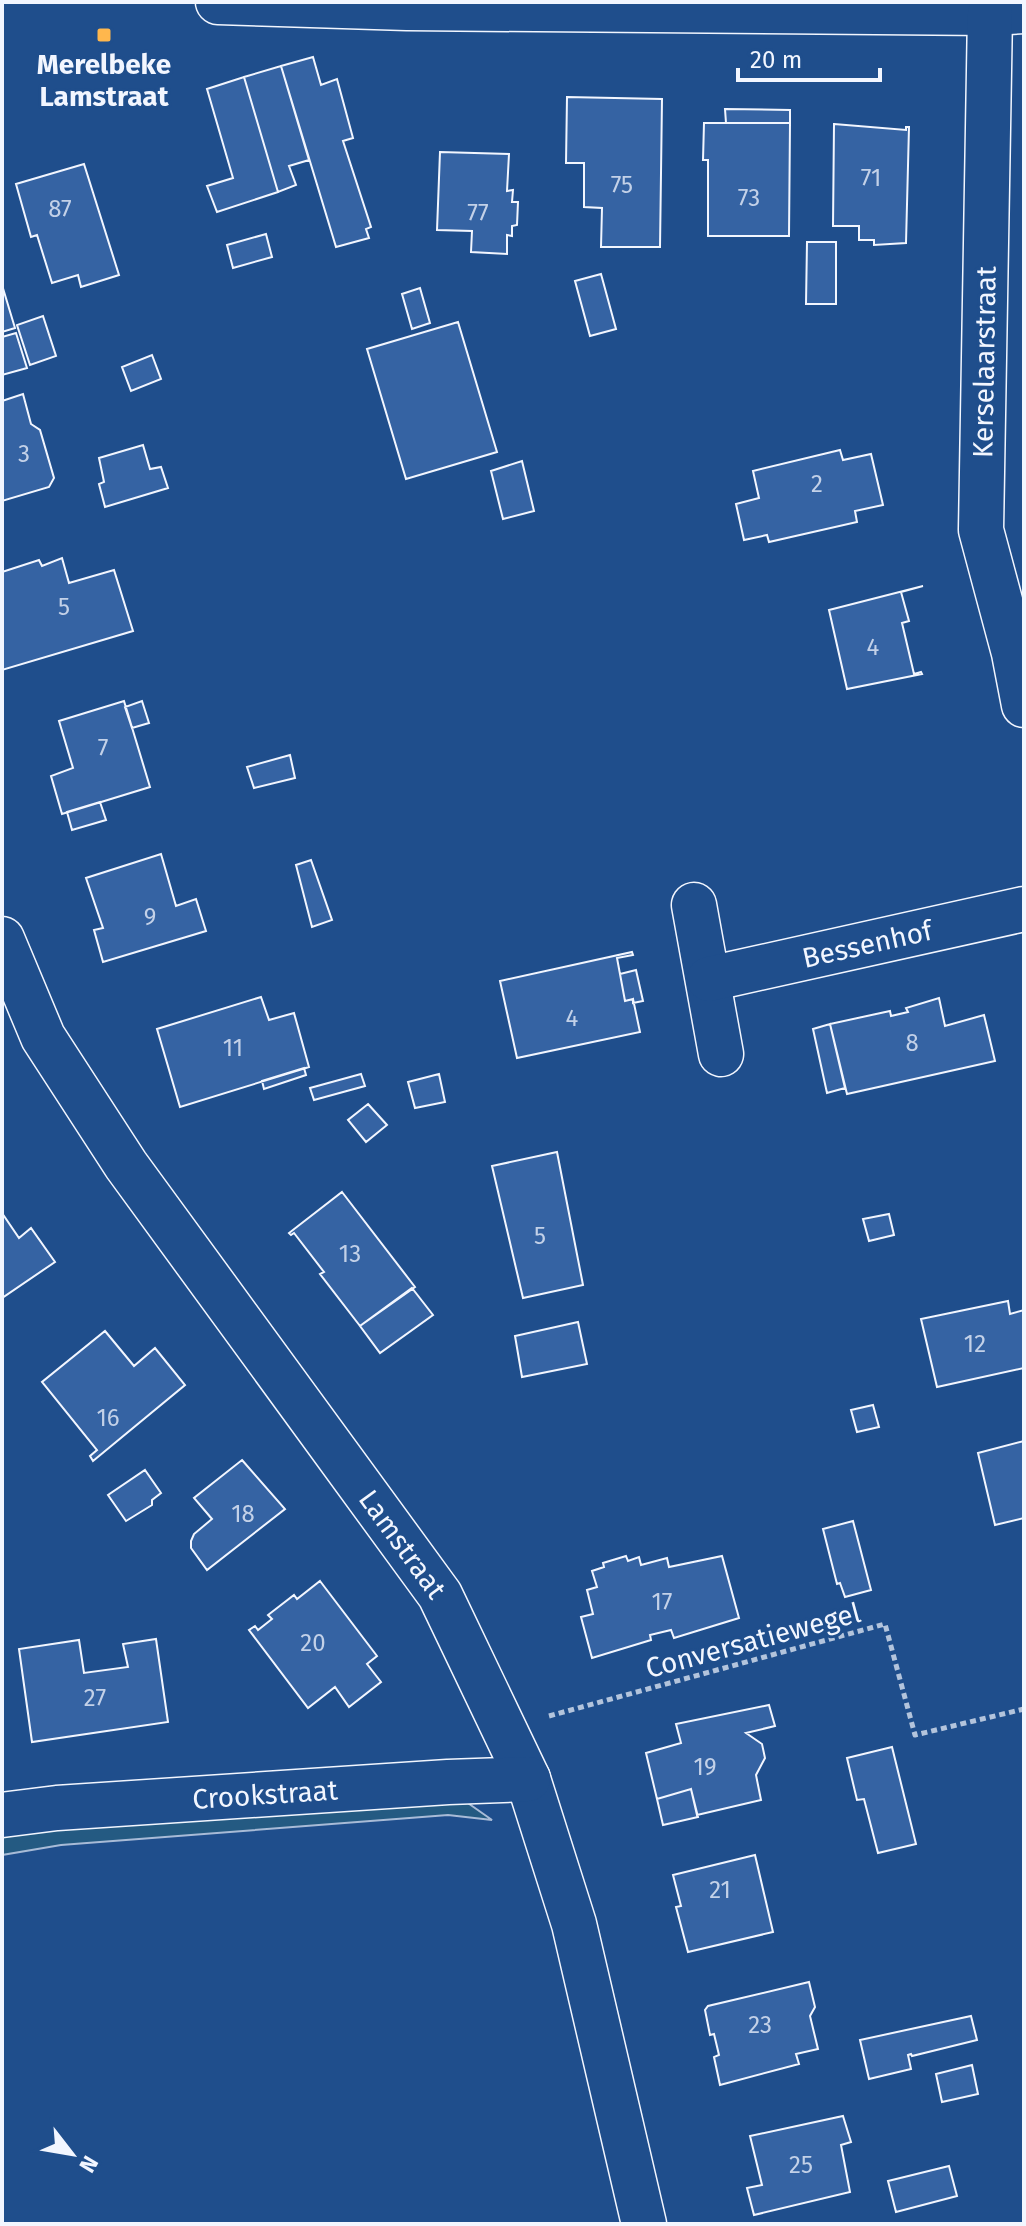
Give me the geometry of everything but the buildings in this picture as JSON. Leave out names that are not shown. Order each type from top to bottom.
[{"type":"street","points":[[218,2],[407,8],[1007,12]]},
{"type":"street","name":"Kerselaarstraat","points":[[1007,12],[981,530],[1019,653],[1024,705]]},
{"type":"street","points":[[694,905],[721,1054]]},
{"type":"street","name":"Bessenhof","points":[[709,979],[1024,909]]},
{"type":"street","name":"Lamstraat","points":[[2,939],[43,1037],[126,1165],[440,1595],[528,1779],[574,1924],[644,2224]]},
{"type":"street","name":"Crookstraat","points":[[2,1815],[57,1808],[528,1779]]},
{"type":"path","name":"Conversatiewegel","points":[[505,1728],[885,1624],[915,1735],[1024,1709]]},
{"type":"shaded area","points":[[465,1801],[492,1820],[448,1815],[61,1845],[2,1855],[2,1828]]},
{"type":"place","name":"Merelbeke Lamstraat","points":[[104,35]]}]
